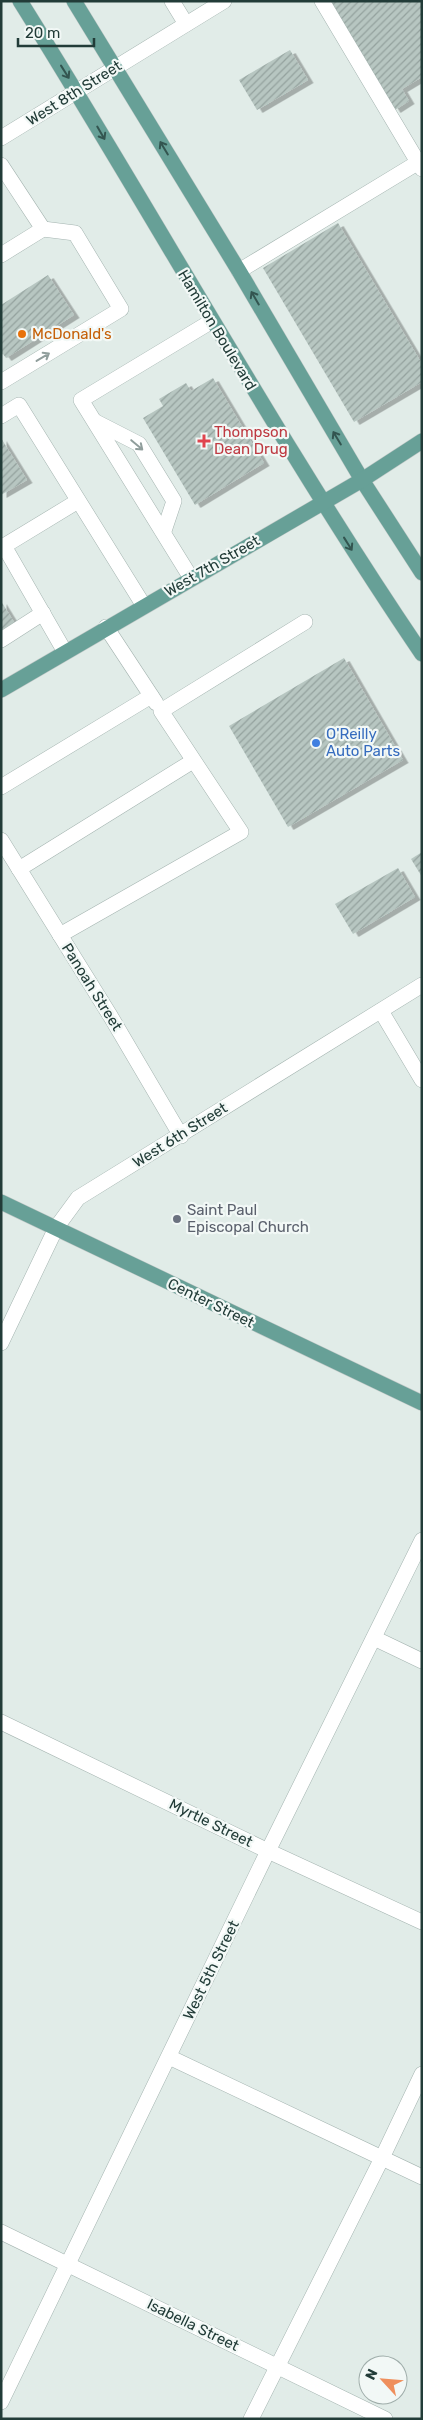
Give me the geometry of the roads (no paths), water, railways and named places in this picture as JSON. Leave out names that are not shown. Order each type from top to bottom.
[{"type":"main road","name":"Hamilton Boulevard","points":[[20,1],[322,502],[422,654]]},
{"type":"main road","points":[[74,1],[239,271],[362,480],[422,573]]},
{"type":"main road","name":"West 7th Street","points":[[1,690],[106,627],[362,480],[422,441]]},
{"type":"main road","name":"Center Street","points":[[1,1202],[422,1403]]},
{"type":"street","points":[[172,1],[186,24]]},
{"type":"street","name":"West 8th Street","points":[[1,138],[224,1]]},
{"type":"street","points":[[239,271],[420,164],[322,1]]},
{"type":"street","points":[[1,165],[43,229]]},
{"type":"street","points":[[1,255],[43,229],[75,233],[121,309],[1,382]]},
{"type":"street","points":[[191,578],[164,531],[82,400],[212,321]]},
{"type":"street","points":[[1,416],[19,405],[144,606]]},
{"type":"street","points":[[95,421],[139,444],[174,501],[164,531]]},
{"type":"street","points":[[64,652],[3,547],[78,501]]},
{"type":"street","points":[[1,640],[43,613]]},
{"type":"street","points":[[161,711],[305,622]]},
{"type":"street","points":[[60,935],[241,832],[192,761],[106,627]]},
{"type":"street","points":[[1,787],[151,696]]},
{"type":"street","points":[[19,869],[192,761]]},
{"type":"street","name":"Panoah Street","points":[[1,840],[111,1017],[181,1136]]},
{"type":"street","name":"West 6th Street","points":[[1,1343],[56,1228],[78,1198],[181,1136],[422,985]]},
{"type":"street","points":[[381,1011],[422,1080]]},
{"type":"street","name":"West 5th Street","points":[[1,2402],[268,1851],[422,1540]]},
{"type":"street","points":[[374,1638],[422,1661]]},
{"type":"street","name":"Myrtle Street","points":[[1,1722],[268,1851],[422,1922]]},
{"type":"street","points":[[169,2057],[422,2177]]},
{"type":"street","points":[[250,2419],[382,2158],[422,2074]]},
{"type":"street","name":"Isabella Street","points":[[1,2232],[385,2419]]},
{"type":"place","name":"McDonald's","points":[[22,334]]},
{"type":"place","name":"Thompson Dean Drug","points":[[204,441]]},
{"type":"place","name":"O'Reilly Auto Parts","points":[[316,743]]},
{"type":"place","name":"Saint Paul Episcopal Church","points":[[177,1219]]}]
